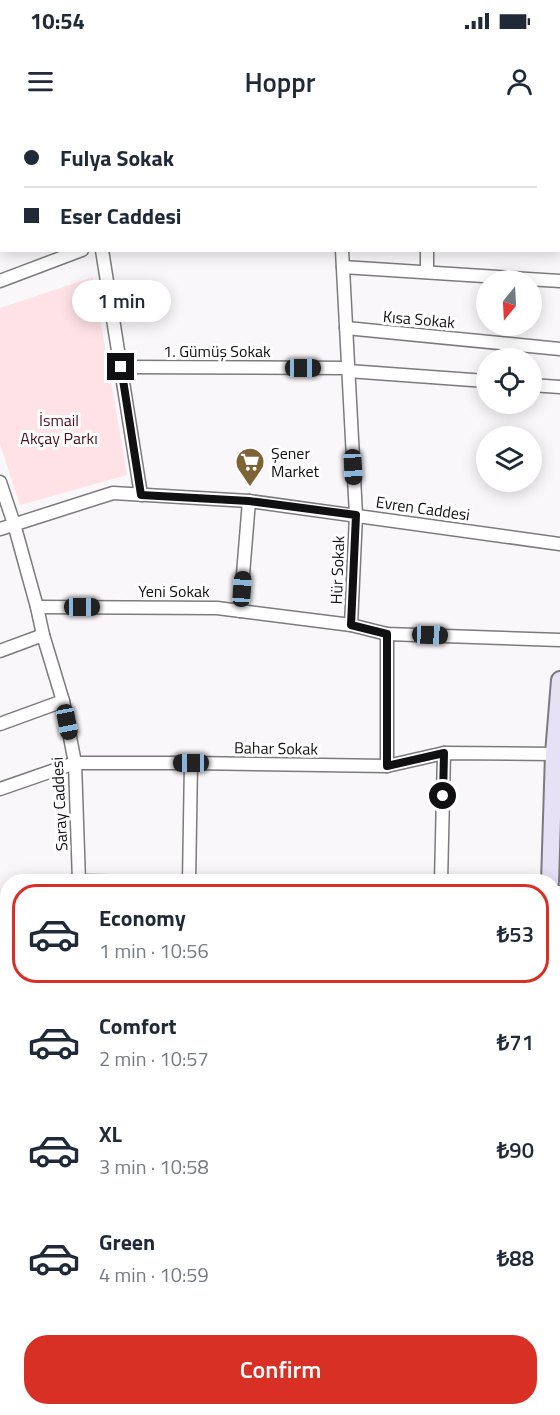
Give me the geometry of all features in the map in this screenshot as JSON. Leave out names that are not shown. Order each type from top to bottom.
[{"type":"main road","points":[[553,874],[556,821],[554,754],[560,680]]},
{"type":"street","points":[[0,281],[77,252]]},
{"type":"street","points":[[102,252],[141,495]]},
{"type":"street","name":"Hür Sokak","points":[[342,252],[356,515],[351,625]]},
{"type":"street","points":[[427,252],[427,272]]},
{"type":"street","points":[[343,267],[560,281]]},
{"type":"street","name":"Kısa Sokak","points":[[346,328],[560,349]]},
{"type":"street","name":"1. Gümüş Sokak","points":[[121,367],[348,370],[476,380]]},
{"type":"street","points":[[542,386],[560,387]]},
{"type":"street","name":"Saray Caddesi","points":[[0,482],[14,524],[63,701],[75,763],[78,874]]},
{"type":"street","name":"Evren Caddesi","points":[[0,529],[113,493],[249,501],[560,544]]},
{"type":"street","points":[[240,611],[249,501]]},
{"type":"street","name":"Yeni Sokak","points":[[37,607],[218,608],[351,625],[387,634],[560,640]]},
{"type":"street","points":[[0,651],[43,634]]},
{"type":"street","points":[[387,634],[387,766]]},
{"type":"street","points":[[0,724],[63,701]]},
{"type":"street","points":[[441,874],[444,753]]},
{"type":"street","name":"Bahar Sokak","points":[[0,789],[75,763],[387,766],[444,753],[554,754]]},
{"type":"street","points":[[189,874],[191,763]]},
{"type":"green space","name":"İsmail Akçay Parkı","points":[[93,277],[127,475],[20,505],[0,444],[0,308]]},
{"type":"place","name":"Şener Market","points":[[250,488]]},
{"type":"route","points":[[121,367],[141,495],[249,501],[356,515],[351,625],[387,634],[387,766],[444,753],[443,796]]}]
